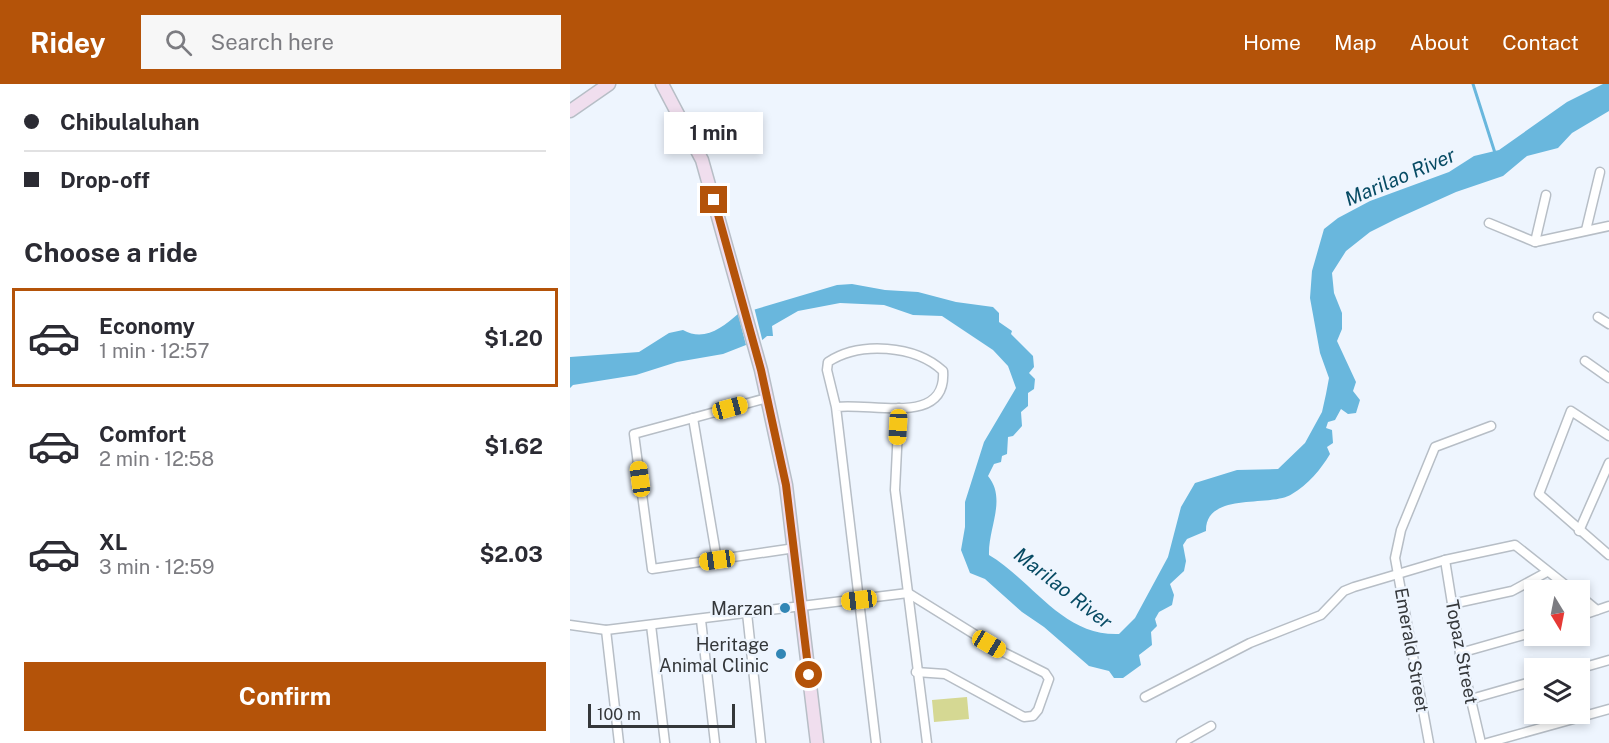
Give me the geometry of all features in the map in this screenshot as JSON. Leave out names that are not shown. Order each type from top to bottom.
[{"type":"main road","points":[[570,111],[609,84]]},
{"type":"main road","points":[[662,84],[702,160],[761,370],[786,485],[817,743]]},
{"type":"street","points":[[1586,230],[1599,172]]},
{"type":"street","points":[[1535,242],[1546,195]]},
{"type":"street","points":[[1489,223],[1535,242],[1609,226]]},
{"type":"street","points":[[1598,317],[1609,324]]},
{"type":"street","points":[[836,407],[861,405],[918,407],[935,400],[944,386],[943,371],[933,362],[876,348],[857,349],[828,362],[827,370],[836,407],[876,743]]},
{"type":"street","points":[[1585,361],[1609,378]]},
{"type":"street","points":[[767,398],[634,434],[652,569],[795,548]]},
{"type":"street","points":[[899,408],[895,490],[916,672],[927,743]]},
{"type":"street","points":[[1609,436],[1571,411],[1539,494],[1609,555]]},
{"type":"street","points":[[693,418],[717,560]]},
{"type":"street","name":"Emerald Street","points":[[1429,743],[1395,558],[1401,530],[1435,447],[1491,426]]},
{"type":"street","points":[[1579,531],[1609,463]]},
{"type":"street","points":[[1145,697],[1250,644],[1321,615],[1344,591],[1398,573],[1444,560],[1515,545],[1558,580]]},
{"type":"street","name":"Topaz Street","points":[[1444,560],[1460,653],[1481,743]]},
{"type":"street","points":[[1452,604],[1512,591],[1547,572]]},
{"type":"street","points":[[570,625],[606,630],[651,626],[908,593],[1003,652],[1045,673],[1049,679],[1038,710],[1033,716],[1024,717],[945,674],[916,672]]},
{"type":"street","points":[[1590,604],[1597,610]]},
{"type":"street","points":[[1590,612],[1609,606]]},
{"type":"street","points":[[747,613],[761,743]]},
{"type":"street","points":[[700,620],[715,743]]},
{"type":"street","points":[[651,626],[665,743]]},
{"type":"street","points":[[606,630],[619,743]]},
{"type":"street","points":[[1460,653],[1524,635]]},
{"type":"street","points":[[1590,666],[1609,660]]},
{"type":"street","points":[[1471,699],[1524,684]]},
{"type":"street","points":[[1487,743],[1609,709]]},
{"type":"street","points":[[1181,743],[1211,726]]},
{"type":"green space","points":[[967,697],[969,719],[934,722],[932,700]]},
{"type":"water","points":[[1603,84],[1609,84],[1609,111],[1572,133],[1558,148],[1527,156],[1503,176],[1456,192],[1396,219],[1370,232],[1346,251],[1332,273],[1334,293],[1342,313],[1342,329],[1337,341],[1356,382],[1353,391],[1360,400],[1356,413],[1348,414],[1341,409],[1335,420],[1328,422],[1326,428],[1332,430],[1333,443],[1327,447],[1330,454],[1314,476],[1298,490],[1282,498],[1227,505],[1216,510],[1209,518],[1206,531],[1187,539],[1183,545],[1186,561],[1184,571],[1170,584],[1174,595],[1172,605],[1159,612],[1155,619],[1157,626],[1151,632],[1152,645],[1139,655],[1141,665],[1123,678],[1114,678],[1109,671],[1089,666],[985,579],[970,573],[961,550],[965,527],[965,502],[984,442],[1016,388],[1008,366],[993,350],[942,316],[913,315],[884,305],[840,303],[798,311],[772,326],[773,336],[767,336],[761,341],[753,310],[837,285],[852,284],[885,290],[918,292],[956,302],[993,307],[999,313],[999,322],[1012,331],[1011,334],[1033,356],[1034,367],[1029,373],[1035,379],[1034,389],[1028,393],[1028,406],[1021,412],[1022,426],[1013,436],[1008,437],[1007,454],[1002,456],[1001,462],[994,464],[988,476],[996,494],[989,555],[1064,617],[1099,632],[1119,634],[1135,618],[1168,557],[1181,507],[1195,483],[1237,470],[1278,469],[1305,443],[1322,412],[1329,378],[1320,353],[1310,298],[1312,271],[1324,229],[1338,218],[1370,201],[1449,172],[1474,156],[1499,150],[1567,102]]},
{"type":"water","points":[[738,314],[746,345],[723,354],[677,362],[636,375],[573,385],[570,388],[570,357],[639,352],[669,333],[683,330],[698,335],[712,332]]},
{"type":"pier","points":[[754,307],[763,343],[761,344],[750,309]]},
{"type":"waterway","points":[[1473,84],[1495,153]]},
{"type":"place","name":"Marzan","points":[[785,608]]},
{"type":"place","name":"Heritage Animal Clinic","points":[[781,654]]},
{"type":"route","points":[[714,200],[761,370],[786,485],[809,675]]},
{"type":"water label","name":"Marilao River","points":[[1400,177]]},
{"type":"water label","name":"Marilao River","points":[[1063,588]]}]
